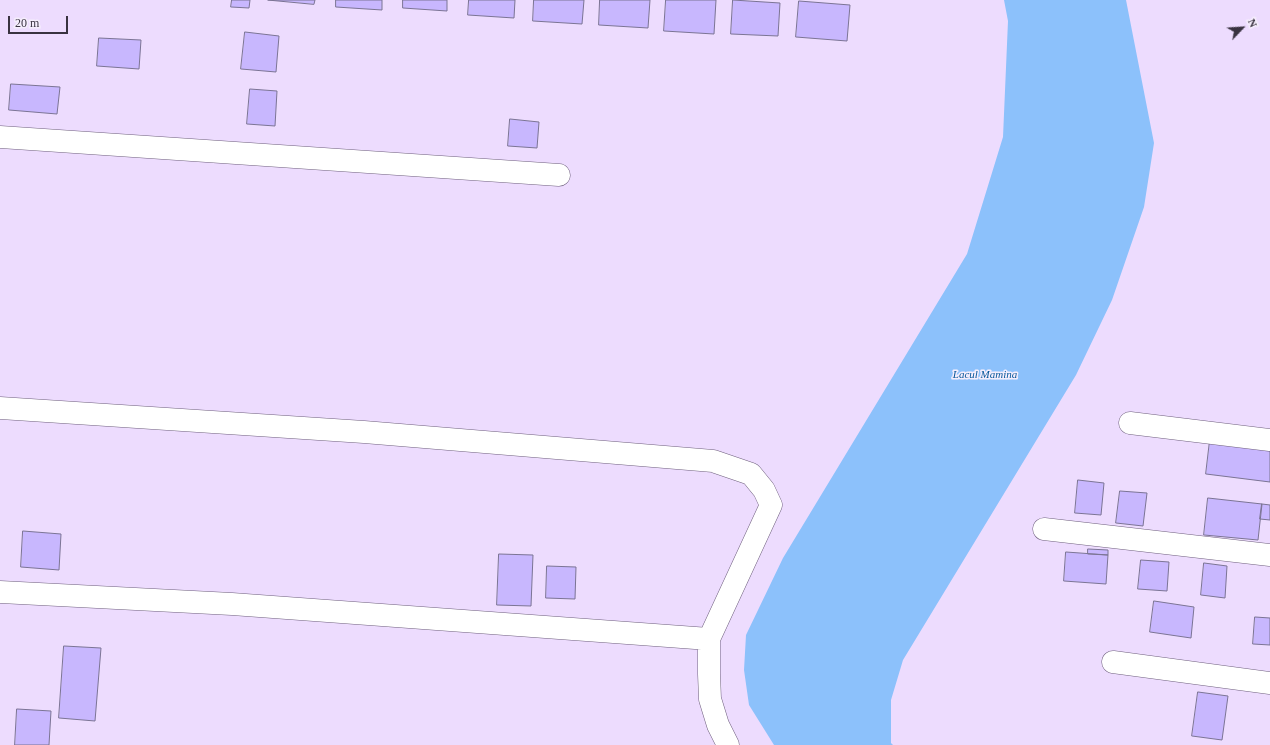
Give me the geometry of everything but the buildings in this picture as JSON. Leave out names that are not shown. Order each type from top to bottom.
[{"type":"street","points":[[0,137],[559,175]]},
{"type":"street","points":[[0,408],[364,432],[714,461],[751,474],[764,490],[770,505],[709,639],[708,674],[710,699],[718,725],[728,745]]},
{"type":"street","points":[[1130,423],[1270,440]]},
{"type":"street","points":[[1044,529],[1270,555]]},
{"type":"street","points":[[0,592],[232,604],[709,639]]},
{"type":"street","points":[[1113,662],[1270,682]]},
{"type":"water","name":"Lacul Mamina","points":[[1004,0],[1126,0],[1154,143],[1144,207],[1112,300],[1076,375],[903,660],[891,700],[891,743],[893,745],[774,745],[749,705],[744,670],[746,635],[783,558],[967,254],[1003,137],[1008,21]]}]
